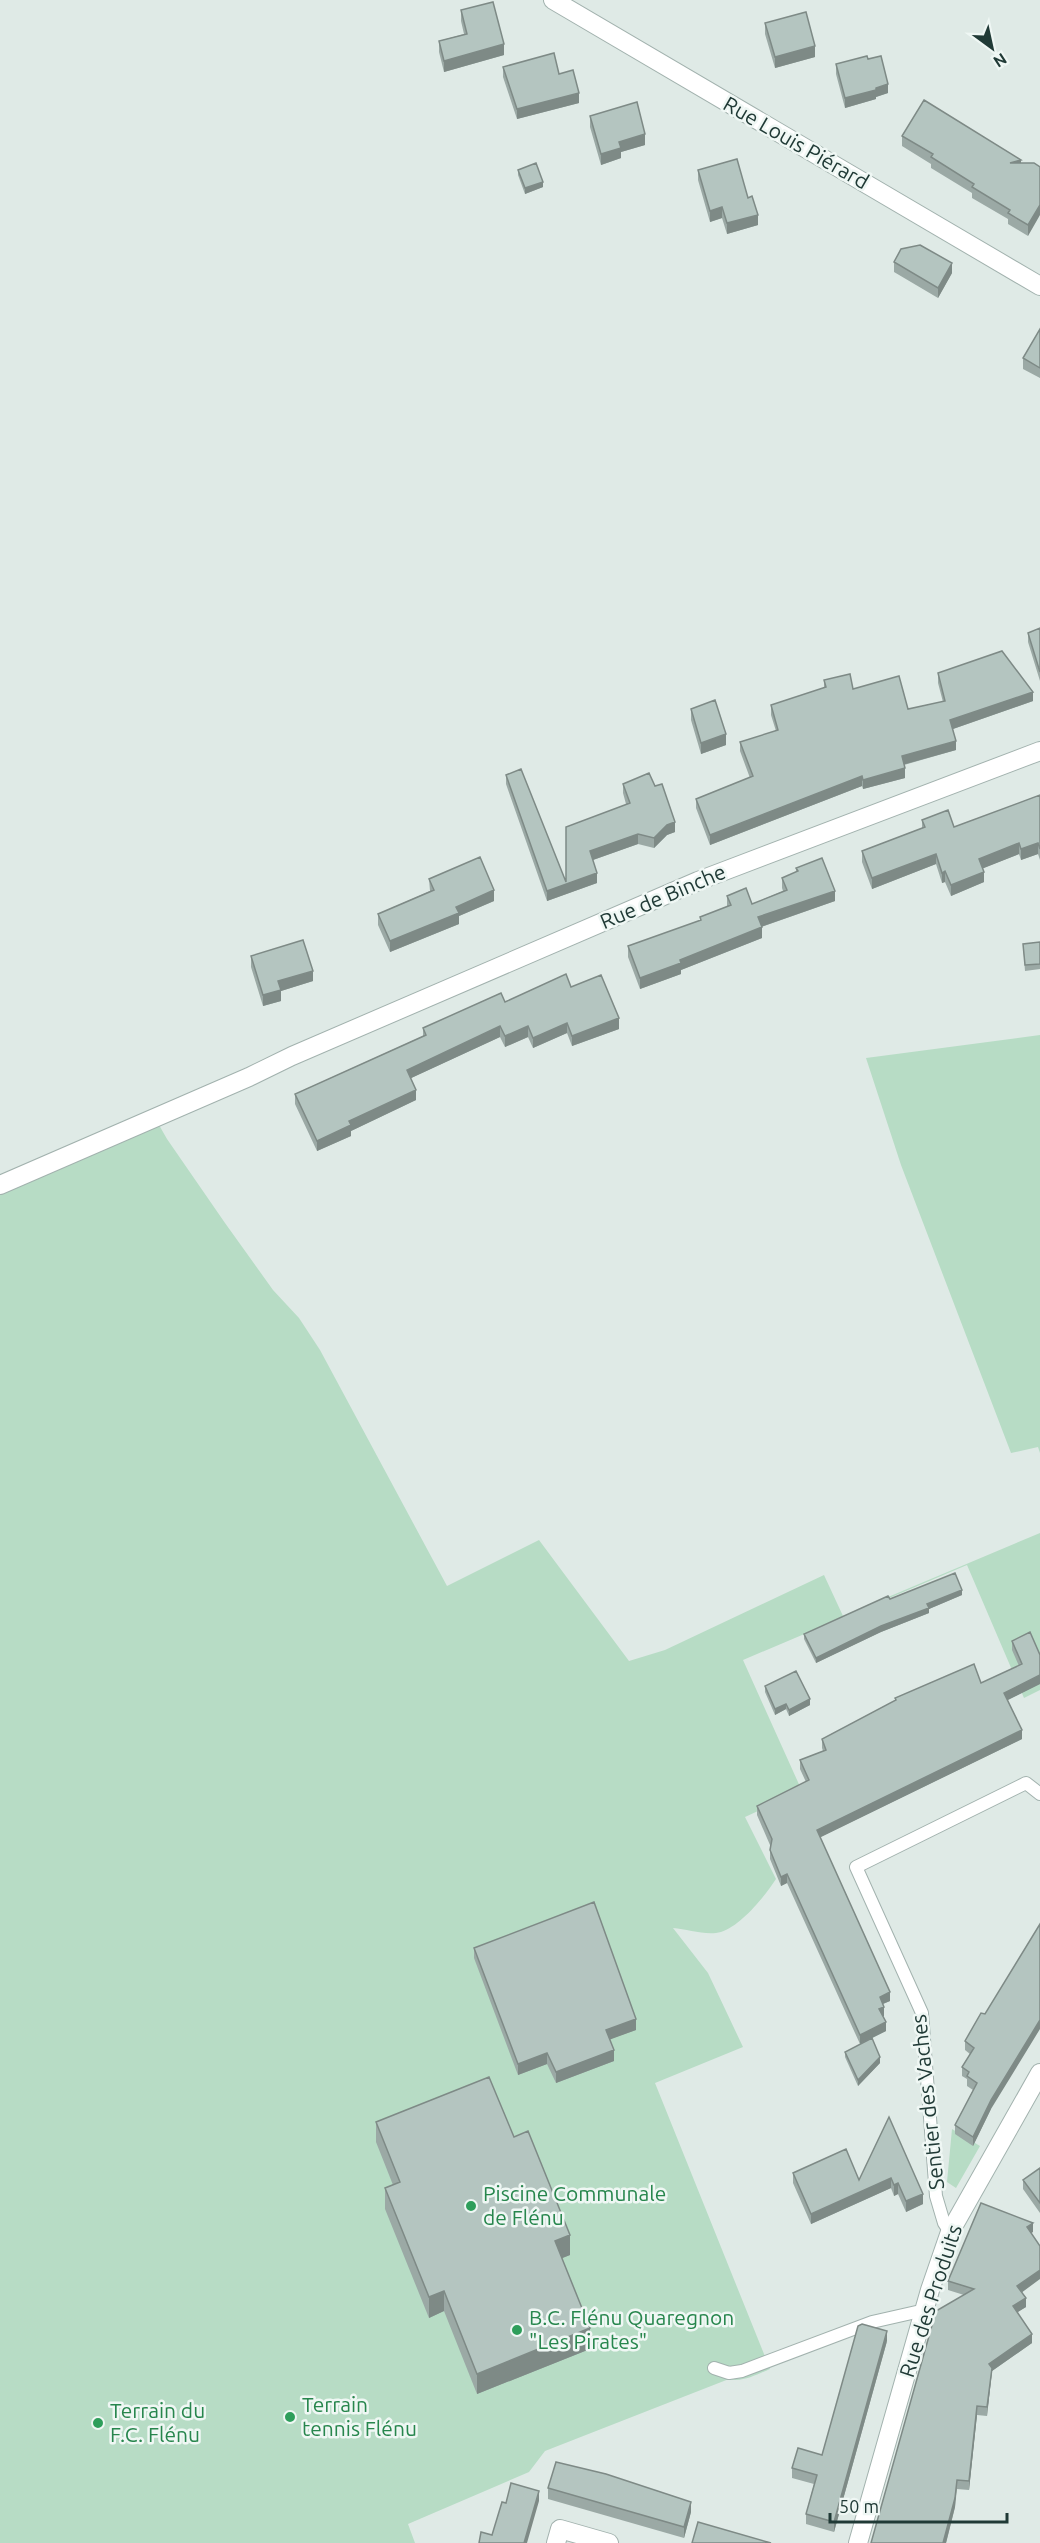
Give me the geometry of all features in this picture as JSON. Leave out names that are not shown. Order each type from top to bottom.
[{"type":"street","name":"Rue Louis Piérard","points":[[553,0],[1040,286]]},
{"type":"street","name":"Rue de Binche","points":[[0,1185],[698,881],[1040,751]]},
{"type":"street","name":"Rue des Produits","points":[[858,2543],[925,2310],[950,2232],[1040,2073]]},
{"type":"street","points":[[556,2543],[560,2529],[609,2543]]},
{"type":"lane","name":"Sentier des Vaches","points":[[950,2232],[944,2223],[936,2196],[922,2013],[856,1867],[1026,1783],[1040,1794]]},
{"type":"lane","points":[[714,2368],[729,2373],[742,2371],[872,2322],[925,2310]]},
{"type":"green space","points":[[1040,1035],[1040,1453],[1038,1447],[1011,1453],[901,1165],[866,1058]]},
{"type":"green space","points":[[155,1118],[225,1223],[273,1290],[299,1318],[320,1350],[447,1586],[539,1540],[629,1661],[665,1650],[824,1575],[843,1616],[1040,1533],[1040,1690],[1024,1698],[967,1565],[743,1660],[802,1791],[745,1817],[776,1879],[752,1910],[729,1929],[721,1932],[703,1933],[673,1928],[708,1973],[743,2047],[655,2083],[770,2369],[745,2379],[729,2379],[545,2451],[529,2472],[408,2524],[415,2543],[0,2543],[0,1185]]},
{"type":"green space","points":[[952,2129],[980,2146],[956,2188],[947,2182]]},
{"type":"building","points":[[493,2],[504,44],[444,61],[439,41],[467,34],[461,10]]},
{"type":"building","points":[[806,12],[815,46],[775,57],[765,23]]},
{"type":"building","points":[[554,53],[559,74],[573,70],[579,93],[517,109],[503,67]]},
{"type":"building","points":[[867,56],[868,59],[881,56],[888,84],[876,90],[845,98],[836,64]]},
{"type":"building","points":[[924,100],[1021,160],[1010,163],[1034,163],[1040,167],[1040,205],[1028,225],[1008,213],[1010,210],[972,187],[974,184],[931,157],[933,154],[902,136]]},
{"type":"building","points":[[637,102],[645,134],[619,142],[621,148],[601,154],[590,116]]},
{"type":"building","points":[[737,159],[748,198],[752,196],[758,215],[727,223],[722,207],[710,211],[698,170]]},
{"type":"building","points":[[536,163],[543,182],[525,188],[518,170]]},
{"type":"building","points":[[920,245],[952,263],[938,288],[894,262],[901,249]]},
{"type":"building","points":[[1040,329],[1040,368],[1023,358]]},
{"type":"building","points":[[1040,628],[1040,672],[1028,633]]},
{"type":"building","points":[[1002,651],[1033,692],[950,720],[956,741],[902,756],[905,768],[863,780],[862,776],[710,835],[696,799],[753,776],[740,742],[778,730],[771,705],[826,687],[824,680],[850,674],[853,689],[899,676],[908,709],[945,701],[938,673]]},
{"type":"building","points":[[715,700],[726,734],[701,743],[691,709]]},
{"type":"building","points":[[521,769],[566,882],[566,827],[630,803],[623,784],[649,773],[655,786],[662,784],[675,822],[667,825],[654,838],[638,834],[590,851],[597,873],[547,891],[506,775]]},
{"type":"building","points":[[1040,795],[1040,849],[1038,843],[1021,849],[1019,843],[979,859],[984,872],[951,885],[945,871],[942,873],[936,854],[872,878],[862,851],[925,827],[922,820],[948,810],[954,827]]},
{"type":"building","points":[[480,857],[494,890],[456,907],[459,913],[390,941],[378,914],[434,890],[429,879]]},
{"type":"building","points":[[822,858],[835,891],[758,917],[762,927],[680,960],[681,963],[640,978],[628,946],[701,920],[700,917],[731,905],[727,896],[746,888],[752,904],[787,890],[782,878],[798,871],[796,868]]},
{"type":"building","points":[[303,940],[313,971],[278,981],[281,990],[263,995],[251,956]]},
{"type":"building","points":[[1040,942],[1040,964],[1025,965],[1023,944]]},
{"type":"building","points":[[566,974],[571,987],[601,975],[619,1018],[572,1036],[567,1023],[533,1038],[528,1026],[505,1036],[500,1026],[407,1070],[416,1090],[349,1121],[351,1125],[317,1141],[295,1094],[426,1035],[423,1028],[501,993],[505,1002]]},
{"type":"building","points":[[955,1573],[962,1590],[927,1604],[929,1608],[881,1626],[816,1658],[804,1634],[888,1596],[890,1599]]},
{"type":"building","points":[[1030,1632],[1040,1655],[1040,1675],[1004,1693],[1022,1730],[817,1830],[890,1992],[880,1997],[884,2007],[879,2009],[886,2022],[860,2035],[787,1874],[781,1877],[770,1850],[772,1839],[757,1806],[809,1780],[800,1760],[826,1750],[822,1739],[896,1700],[895,1698],[974,1664],[981,1683],[1022,1664],[1012,1641]]},
{"type":"building","points":[[796,1671],[810,1699],[789,1710],[786,1704],[775,1709],[765,1686]]},
{"type":"building","points":[[594,1902],[636,2019],[606,2030],[614,2050],[556,2072],[547,2053],[518,2064],[474,1948]]},
{"type":"building","points":[[1040,1924],[1040,2020],[991,2100],[973,2137],[955,2125],[977,2083],[967,2076],[969,2072],[962,2067],[974,2048],[965,2041],[981,2013],[985,2014]]},
{"type":"building","points":[[872,2038],[880,2057],[858,2080],[845,2052]]},
{"type":"building","name":"Piscine Communale de Flénu","points":[[489,2077],[514,2137],[528,2131],[570,2235],[555,2241],[590,2328],[477,2374],[444,2291],[429,2297],[385,2188],[400,2182],[376,2122]]},
{"type":"building","points":[[889,2117],[923,2194],[906,2201],[898,2183],[894,2185],[891,2178],[811,2214],[793,2173],[846,2149],[859,2180]]},
{"type":"building","points":[[1040,2168],[1040,2203],[1023,2180]]},
{"type":"building","points":[[981,2203],[1033,2223],[1027,2227],[1040,2246],[1040,2270],[1017,2286],[1026,2298],[1013,2306],[1032,2334],[989,2364],[992,2368],[987,2407],[977,2406],[969,2481],[957,2480],[955,2498],[943,2543],[871,2543],[936,2311],[974,2289],[948,2281]]},
{"type":"building","points":[[862,2324],[887,2331],[834,2522],[806,2514],[817,2475],[792,2468],[798,2448],[822,2455],[858,2326]]},
{"type":"building","points":[[556,2462],[606,2474],[691,2502],[684,2527],[548,2488]]},
{"type":"building","points":[[511,2483],[539,2491],[524,2543],[479,2543],[481,2532],[492,2535],[502,2502],[506,2503]]},
{"type":"building","points":[[698,2522],[771,2543],[692,2543]]},
{"type":"place","name":"Piscine Communale de Flénu","points":[[471,2206]]},
{"type":"place","name":"B.C. Flénu Quaregnon \"Les Pirates\"","points":[[517,2330]]},
{"type":"place","name":"Terrain tennis Flénu","points":[[290,2417]]},
{"type":"place","name":"Terrain du F.C. Flénu","points":[[98,2423]]}]
